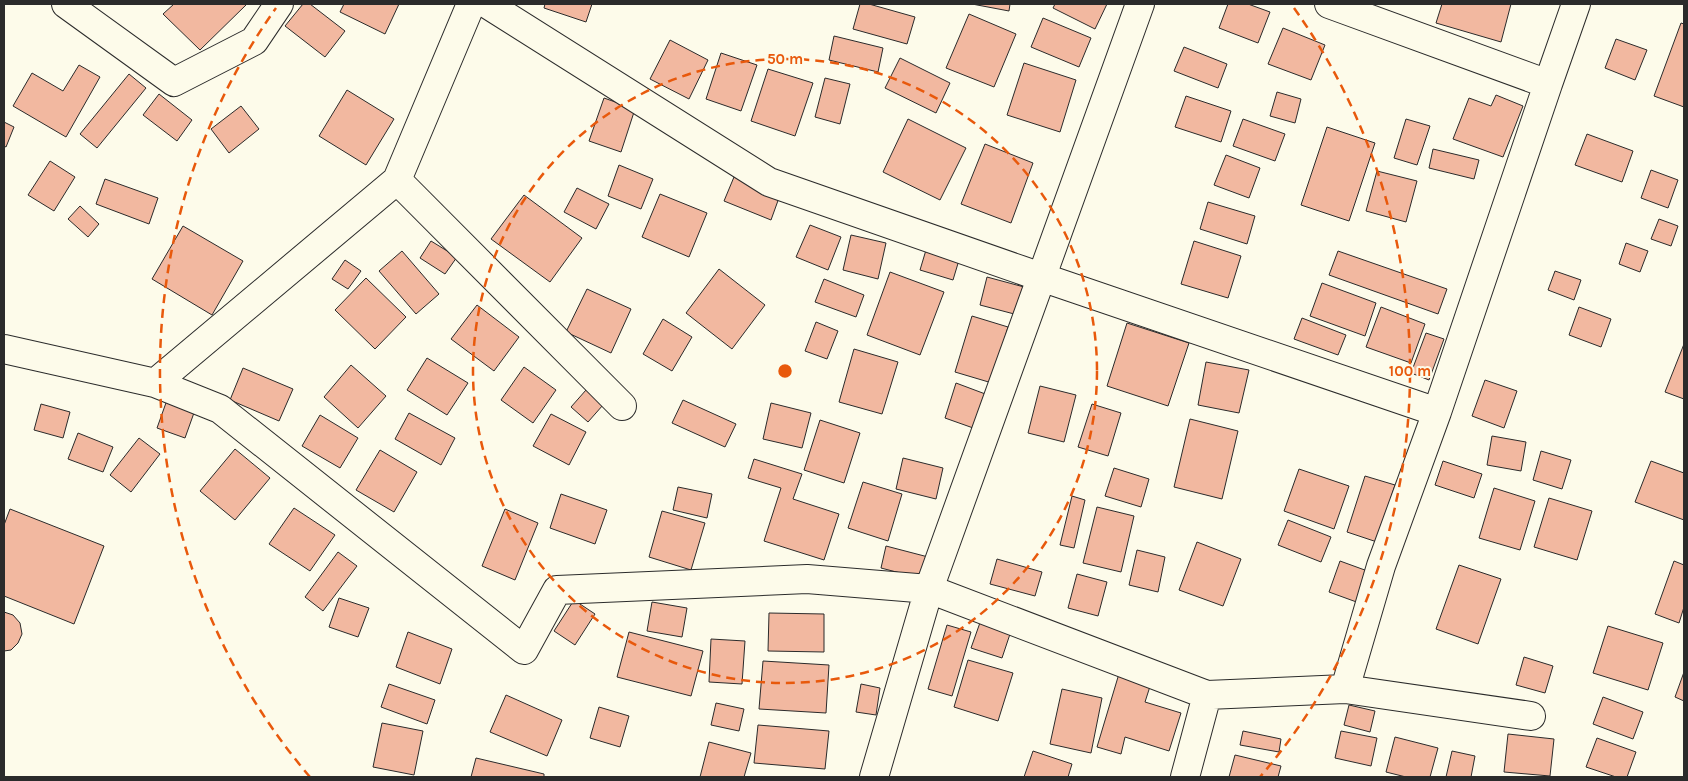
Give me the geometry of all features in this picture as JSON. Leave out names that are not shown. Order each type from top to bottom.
[{"type":"street","points":[[66,4],[174,82],[254,42],[279,4]]},
{"type":"street","points":[[155,383],[397,180],[471,4]]},
{"type":"street","points":[[487,4],[769,182],[1436,412]]},
{"type":"street","points":[[874,777],[929,589],[1140,4]]},
{"type":"street","points":[[1329,4],[1548,84]]},
{"type":"street","points":[[1345,689],[1381,566],[1576,4]]},
{"type":"street","points":[[397,180],[622,406]]},
{"type":"street","points":[[4,349],[155,383],[220,409],[524,650],[557,590],[806,579],[929,589],[1207,695],[1345,689],[1530,716]]},
{"type":"street","points":[[1186,777],[1207,695]]},
{"type":"building","points":[[174,4],[247,4],[200,50],[163,14]]},
{"type":"building","points":[[303,4],[310,4],[345,31],[325,57],[285,26]]},
{"type":"building","points":[[344,4],[399,4],[385,34],[340,12]]},
{"type":"building","points":[[545,4],[592,4],[586,22],[544,8]]},
{"type":"building","points":[[860,4],[869,4],[915,17],[907,44],[853,29]]},
{"type":"building","points":[[972,4],[1010,4],[1009,11]]},
{"type":"building","points":[[1055,4],[1107,4],[1095,29],[1053,8]]},
{"type":"building","points":[[1228,4],[1248,4],[1270,12],[1258,43],[1219,28]]},
{"type":"building","points":[[1442,4],[1511,4],[1501,42],[1436,23]]},
{"type":"building","points":[[969,14],[1016,34],[994,87],[946,68]]},
{"type":"building","points":[[1043,18],[1091,38],[1079,67],[1031,47]]},
{"type":"building","points":[[1681,23],[1684,24],[1684,107],[1654,96]]},
{"type":"building","points":[[1283,28],[1325,45],[1311,80],[1268,64]]},
{"type":"building","points":[[834,36],[883,48],[878,72],[829,60]]},
{"type":"building","points":[[1616,39],[1647,50],[1635,80],[1605,68]]},
{"type":"building","points":[[670,40],[708,60],[689,99],[650,79]]},
{"type":"building","points":[[1184,47],[1227,64],[1218,88],[1174,71]]},
{"type":"building","points":[[721,53],[757,65],[741,111],[706,99]]},
{"type":"building","points":[[900,58],[950,83],[936,113],[885,88]]},
{"type":"building","points":[[1024,63],[1076,80],[1060,132],[1007,115]]},
{"type":"building","points":[[79,65],[100,77],[66,137],[13,106],[32,73],[63,91]]},
{"type":"building","points":[[768,69],[813,83],[795,136],[751,121]]},
{"type":"building","points":[[129,74],[146,88],[97,148],[80,134]]},
{"type":"building","points":[[825,78],[850,84],[840,124],[815,117]]},
{"type":"building","points":[[347,90],[394,119],[366,165],[319,136]]},
{"type":"building","points":[[1277,92],[1301,99],[1295,123],[1270,116]]},
{"type":"building","points":[[159,94],[192,120],[177,141],[143,115]]},
{"type":"building","points":[[1496,95],[1523,106],[1503,157],[1453,139],[1469,98],[1491,106]]},
{"type":"building","points":[[1186,96],[1231,111],[1221,142],[1175,127]]},
{"type":"building","points":[[604,98],[635,109],[621,152],[589,141]]},
{"type":"building","points":[[241,106],[259,129],[229,153],[211,129]]},
{"type":"building","points":[[908,119],[966,148],[940,200],[883,172]]},
{"type":"building","points":[[1243,119],[1285,134],[1275,161],[1233,146]]},
{"type":"building","points":[[1406,119],[1430,126],[1417,165],[1394,158]]},
{"type":"building","points":[[4,122],[14,127],[6,147],[4,146]]},
{"type":"building","points":[[1327,127],[1375,143],[1349,221],[1301,205]]},
{"type":"building","points":[[1587,134],[1633,151],[1622,182],[1575,165]]},
{"type":"building","points":[[985,144],[1033,163],[1011,223],[961,204]]},
{"type":"building","points":[[1433,149],[1479,160],[1474,179],[1429,168]]},
{"type":"building","points":[[1226,155],[1260,168],[1249,198],[1214,185]]},
{"type":"building","points":[[50,161],[75,177],[54,211],[28,195]]},
{"type":"building","points":[[619,165],[653,179],[641,209],[608,196]]},
{"type":"building","points":[[1651,170],[1678,180],[1668,208],[1641,198]]},
{"type":"building","points":[[1377,171],[1417,181],[1406,222],[1366,211]]},
{"type":"building","points":[[734,177],[780,195],[771,220],[724,201]]},
{"type":"building","points":[[105,179],[158,198],[149,224],[96,204]]},
{"type":"building","points":[[577,188],[609,204],[596,229],[564,212]]},
{"type":"building","points":[[660,194],[707,213],[689,257],[642,237]]},
{"type":"building","points":[[524,195],[582,238],[550,282],[491,239]]},
{"type":"building","points":[[1208,202],[1255,216],[1247,244],[1200,229]]},
{"type":"building","points":[[80,206],[99,224],[88,237],[68,219]]},
{"type":"building","points":[[1659,219],[1678,226],[1671,246],[1651,239]]},
{"type":"building","points":[[810,225],[841,237],[828,270],[796,257]]},
{"type":"building","points":[[183,226],[243,261],[212,315],[152,279]]},
{"type":"building","points":[[851,235],[886,243],[878,279],[843,270]]},
{"type":"building","points":[[431,241],[457,257],[445,274],[420,258]]},
{"type":"building","points":[[1194,241],[1241,256],[1228,298],[1181,284]]},
{"type":"building","points":[[1626,243],[1648,251],[1640,272],[1619,264]]},
{"type":"building","points":[[926,250],[959,260],[953,280],[920,270]]},
{"type":"building","points":[[402,251],[439,294],[416,314],[379,271]]},
{"type":"building","points":[[1338,251],[1447,289],[1438,314],[1329,275]]},
{"type":"building","points":[[345,260],[361,271],[348,289],[332,279]]},
{"type":"building","points":[[719,269],[765,305],[732,349],[686,313]]},
{"type":"building","points":[[1555,271],[1581,280],[1574,300],[1548,290]]},
{"type":"building","points":[[890,272],[944,292],[920,355],[867,335]]},
{"type":"building","points":[[987,277],[1024,287],[1018,315],[980,305]]},
{"type":"building","points":[[366,278],[406,317],[375,349],[335,310]]},
{"type":"building","points":[[824,279],[864,295],[856,317],[815,302]]},
{"type":"building","points":[[1322,283],[1376,303],[1365,336],[1310,316]]},
{"type":"building","points":[[587,289],[631,309],[611,353],[566,332]]},
{"type":"building","points":[[477,305],[519,337],[494,371],[451,339]]},
{"type":"building","points":[[1381,307],[1425,324],[1411,363],[1366,347]]},
{"type":"building","points":[[1579,307],[1611,319],[1601,347],[1569,335]]},
{"type":"building","points":[[972,316],[1008,327],[992,383],[955,372]]},
{"type":"building","points":[[1302,318],[1346,335],[1338,355],[1294,339]]},
{"type":"building","points":[[663,319],[692,337],[672,371],[643,354]]},
{"type":"building","points":[[816,322],[838,331],[827,359],[805,351]]},
{"type":"building","points":[[1127,323],[1189,343],[1168,406],[1107,386]]},
{"type":"building","points":[[1426,333],[1444,339],[1429,380],[1411,373]]},
{"type":"building","points":[[1684,344],[1684,399],[1665,392]]},
{"type":"building","points":[[854,349],[898,362],[882,414],[839,402]]},
{"type":"building","points":[[427,358],[468,383],[447,415],[407,390]]},
{"type":"building","points":[[1206,362],[1249,370],[1239,413],[1198,405]]},
{"type":"building","points":[[351,365],[386,396],[358,428],[324,397]]},
{"type":"building","points":[[524,367],[556,390],[533,423],[501,400]]},
{"type":"building","points":[[243,368],[293,389],[279,421],[230,400]]},
{"type":"building","points":[[1485,380],[1517,391],[1504,428],[1472,416]]},
{"type":"building","points":[[956,383],[988,395],[976,429],[945,418]]},
{"type":"building","points":[[1040,386],[1076,395],[1064,442],[1028,433]]},
{"type":"building","points":[[586,390],[603,405],[588,422],[571,407]]},
{"type":"building","points":[[167,400],[195,410],[185,438],[157,428]]},
{"type":"building","points":[[683,400],[736,424],[725,447],[672,423]]},
{"type":"building","points":[[771,403],[811,413],[802,448],[763,439]]},
{"type":"building","points":[[41,404],[70,412],[63,438],[34,430]]},
{"type":"building","points":[[1092,404],[1121,413],[1108,456],[1078,447]]},
{"type":"building","points":[[409,413],[455,438],[441,465],[395,439]]},
{"type":"building","points":[[551,414],[586,432],[569,465],[533,446]]},
{"type":"building","points":[[320,415],[358,438],[340,468],[302,446]]},
{"type":"building","points":[[1190,419],[1238,431],[1222,499],[1174,487]]},
{"type":"building","points":[[820,420],[860,433],[844,483],[804,470]]},
{"type":"building","points":[[78,433],[113,447],[103,472],[68,459]]},
{"type":"building","points":[[1492,436],[1526,442],[1521,471],[1487,465]]},
{"type":"building","points":[[139,438],[160,454],[131,492],[110,475]]},
{"type":"building","points":[[235,449],[270,478],[235,520],[200,491]]},
{"type":"building","points":[[380,450],[417,472],[394,512],[356,490]]},
{"type":"building","points":[[1541,451],[1571,460],[1562,489],[1533,480]]},
{"type":"building","points":[[903,458],[943,468],[936,499],[896,489]]},
{"type":"building","points":[[754,459],[802,474],[793,499],[839,514],[824,560],[764,541],[781,488],[748,478]]},
{"type":"building","points":[[1443,461],[1482,474],[1474,498],[1435,485]]},
{"type":"building","points":[[1651,461],[1684,473],[1684,520],[1635,502]]},
{"type":"building","points":[[1114,468],[1149,479],[1141,507],[1105,496]]},
{"type":"building","points":[[1299,469],[1349,486],[1334,529],[1284,511]]},
{"type":"building","points":[[1365,476],[1395,485],[1377,542],[1347,532]]},
{"type":"building","points":[[863,482],[902,494],[888,541],[848,528]]},
{"type":"building","points":[[678,487],[712,494],[707,518],[673,510]]},
{"type":"building","points":[[1494,488],[1535,501],[1520,550],[1479,538]]},
{"type":"building","points":[[561,494],[607,510],[595,544],[550,528]]},
{"type":"building","points":[[1072,496],[1085,500],[1074,548],[1060,545]]},
{"type":"building","points":[[1549,498],[1592,511],[1577,560],[1534,547]]},
{"type":"building","points":[[1097,507],[1134,516],[1121,572],[1083,563]]},
{"type":"building","points":[[294,508],[335,535],[310,571],[269,544]]},
{"type":"building","points":[[10,509],[104,546],[74,624],[4,596],[4,525]]},
{"type":"building","points":[[505,509],[538,523],[515,580],[482,566]]},
{"type":"building","points":[[662,511],[705,523],[691,570],[649,557]]},
{"type":"building","points":[[1288,520],[1331,537],[1321,562],[1278,545]]},
{"type":"building","points":[[1197,542],[1241,559],[1223,606],[1179,590]]},
{"type":"building","points":[[886,546],[932,558],[927,580],[881,568]]},
{"type":"building","points":[[1137,550],[1165,557],[1158,592],[1129,585]]},
{"type":"building","points":[[338,552],[357,566],[323,611],[305,597]]},
{"type":"building","points":[[997,559],[1042,572],[1035,596],[990,584]]},
{"type":"building","points":[[1340,561],[1373,573],[1362,604],[1329,592]]},
{"type":"building","points":[[1674,561],[1684,565],[1684,607],[1679,623],[1655,614]]},
{"type":"building","points":[[1459,565],[1501,579],[1478,644],[1436,629]]},
{"type":"building","points":[[1077,574],[1107,582],[1098,616],[1068,608]]},
{"type":"building","points":[[339,598],[369,608],[358,637],[329,627]]},
{"type":"building","points":[[574,600],[595,614],[575,645],[554,631]]},
{"type":"building","points":[[652,602],[687,608],[682,637],[647,631]]},
{"type":"building","points":[[4,612],[13,615],[20,623],[22,634],[18,643],[11,650],[4,651]]},
{"type":"building","points":[[769,613],[824,614],[824,652],[768,651]]},
{"type":"building","points":[[982,617],[1012,628],[1002,658],[971,648]]},
{"type":"building","points":[[947,625],[971,632],[952,696],[928,689]]},
{"type":"building","points":[[1608,626],[1663,643],[1648,690],[1593,673]]},
{"type":"building","points":[[408,632],[452,649],[440,684],[396,667]]},
{"type":"building","points":[[629,632],[703,651],[691,696],[617,677]]},
{"type":"building","points":[[711,639],[745,641],[742,684],[709,682]]},
{"type":"building","points":[[1524,657],[1553,666],[1545,693],[1516,685]]},
{"type":"building","points":[[968,660],[1013,673],[998,721],[954,707]]},
{"type":"building","points":[[763,661],[829,665],[826,713],[759,709]]},
{"type":"building","points":[[1121,667],[1153,677],[1145,702],[1181,713],[1169,751],[1125,737],[1121,754],[1097,747]]},
{"type":"building","points":[[1684,672],[1684,701],[1675,697]]},
{"type":"building","points":[[389,684],[435,700],[427,724],[381,707]]},
{"type":"building","points":[[861,684],[880,688],[876,715],[856,712]]},
{"type":"building","points":[[1062,689],[1102,698],[1091,753],[1050,744]]},
{"type":"building","points":[[506,695],[562,720],[547,756],[490,732]]},
{"type":"building","points":[[1603,697],[1643,712],[1633,739],[1593,724]]},
{"type":"building","points":[[716,703],[744,709],[739,731],[711,725]]},
{"type":"building","points":[[1349,705],[1375,711],[1370,732],[1344,725]]},
{"type":"building","points":[[599,707],[629,716],[620,747],[590,738]]},
{"type":"building","points":[[382,723],[423,731],[414,775],[373,767]]},
{"type":"building","points":[[758,725],[829,731],[825,769],[754,763]]},
{"type":"building","points":[[1243,731],[1281,739],[1279,752],[1240,745]]},
{"type":"building","points":[[1341,731],[1377,738],[1371,766],[1335,758]]},
{"type":"building","points":[[1508,734],[1554,739],[1550,776],[1504,772]]},
{"type":"building","points":[[1395,737],[1438,748],[1430,777],[1406,777],[1386,772]]},
{"type":"building","points":[[1597,738],[1636,752],[1627,777],[1616,777],[1586,767]]},
{"type":"building","points":[[709,742],[751,753],[744,777],[700,777]]},
{"type":"building","points":[[1033,751],[1072,764],[1068,777],[1024,777]]},
{"type":"building","points":[[1452,751],[1475,756],[1471,777],[1446,777]]},
{"type":"building","points":[[1235,755],[1281,766],[1278,777],[1229,777]]},
{"type":"building","points":[[476,758],[544,774],[544,777],[471,777]]}]
